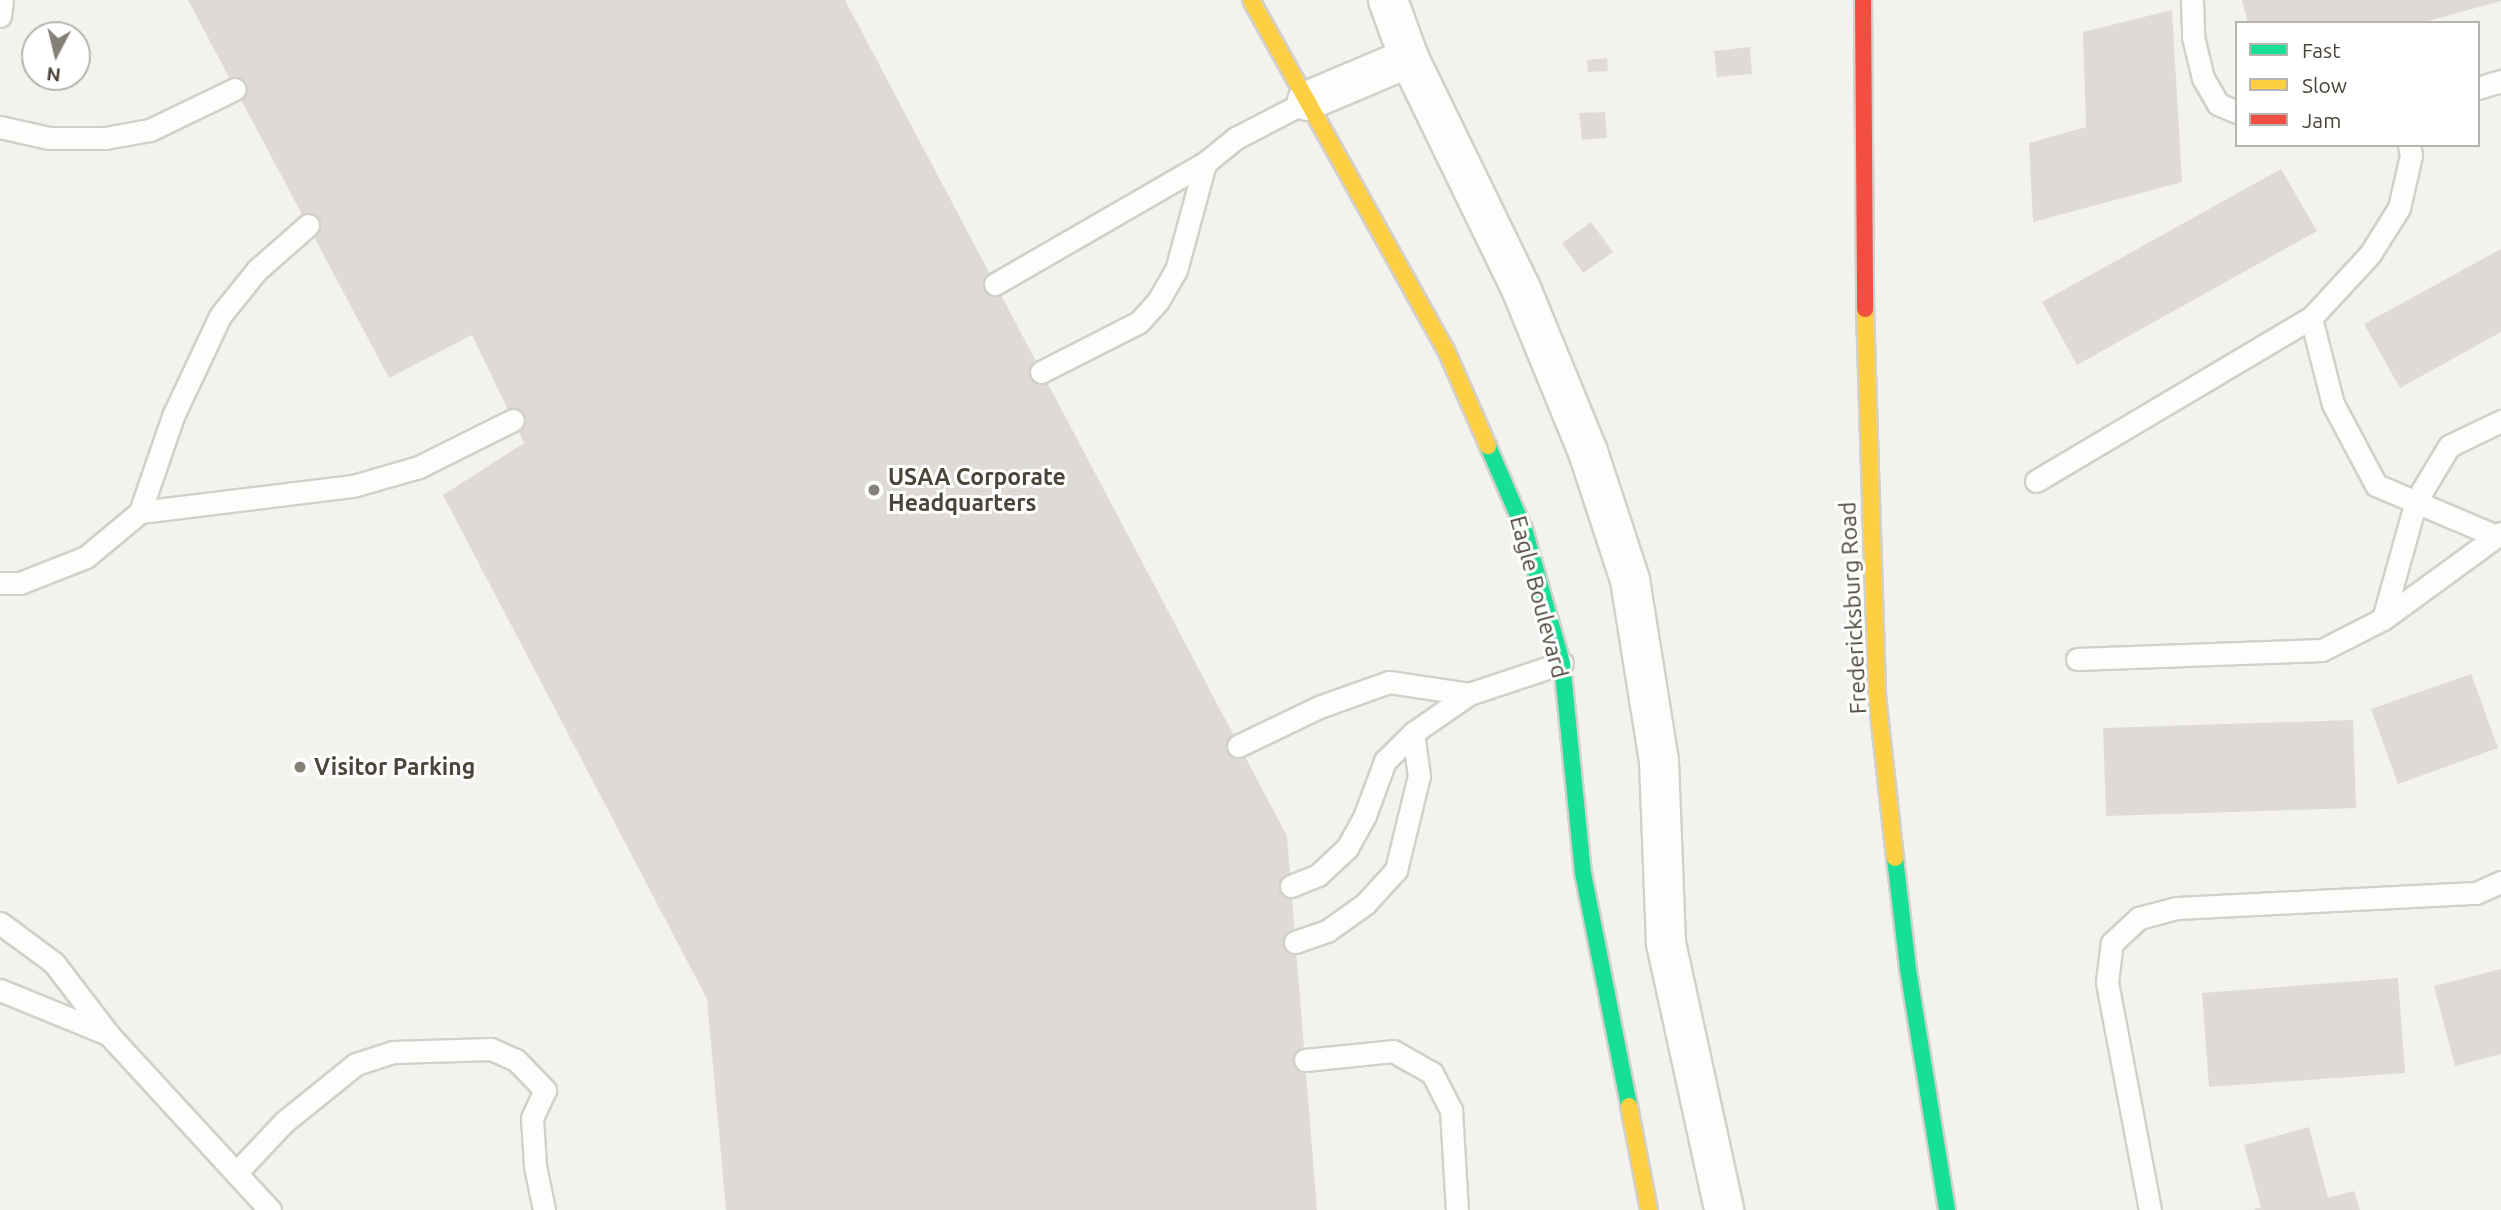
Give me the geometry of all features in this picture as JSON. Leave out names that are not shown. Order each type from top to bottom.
[{"type":"street","name":"Eagle Boulevard","points":[[1251,0],[1446,350],[1524,529],[1562,663],[1583,873],[1649,1210]]},
{"type":"street","points":[[1388,0],[1409,58],[1522,291],[1588,452],[1630,580],[1659,761],[1666,943],[1724,1210]]},
{"type":"street","name":"Fredericksburg Road","points":[[1863,0],[1865,368],[1877,695],[1908,969],[1947,1210]]},
{"type":"street","points":[[1307,101],[1409,58]]},
{"type":"lane","points":[[0,16],[2,0]]},
{"type":"lane","points":[[2192,0],[2193,37],[2203,78],[2218,104],[2235,110]]},
{"type":"lane","points":[[2480,87],[2501,81]]},
{"type":"lane","points":[[0,127],[49,138],[106,138],[150,130],[235,89]]},
{"type":"lane","points":[[995,284],[1205,163],[1236,138],[1307,101]]},
{"type":"lane","points":[[2036,481],[2311,318],[2370,254],[2399,208],[2411,155],[2409,147]]},
{"type":"lane","points":[[1041,372],[1139,322],[1158,301],[1175,270],[1205,163]]},
{"type":"lane","points":[[0,583],[20,583],[86,557],[140,512],[173,416],[220,316],[257,270],[307,225]]},
{"type":"lane","points":[[2311,318],[2333,404],[2376,485],[2498,534]]},
{"type":"lane","points":[[140,512],[353,486],[419,467],[513,420]]},
{"type":"lane","points":[[2383,620],[2416,501],[2449,446],[2501,421]]},
{"type":"lane","points":[[2077,659],[2322,650],[2383,620],[2498,534]]},
{"type":"lane","points":[[1290,886],[1318,875],[1347,848],[1365,815],[1385,761],[1413,733],[1469,694],[1562,663]]},
{"type":"lane","points":[[1238,746],[1319,707],[1389,682],[1469,694]]},
{"type":"lane","points":[[1295,942],[1327,931],[1346,918],[1396,870],[1419,776],[1413,733]]},
{"type":"lane","points":[[2150,1210],[2107,982],[2112,943],[2139,918],[2177,908],[2476,893],[2501,882]]},
{"type":"lane","points":[[0,923],[54,962],[109,1035],[270,1210]]},
{"type":"lane","points":[[0,990],[109,1035]]},
{"type":"lane","points":[[236,1173],[284,1122],[356,1064],[393,1052],[491,1049],[516,1060],[545,1090],[532,1118],[535,1166],[544,1210]]},
{"type":"lane","points":[[1305,1059],[1392,1051],[1432,1073],[1451,1110],[1457,1210]]},
{"type":"building","points":[[188,0],[845,0],[1287,836],[1317,1210],[726,1210],[707,999],[443,495],[524,443],[472,335],[389,378]]},
{"type":"building","points":[[2242,0],[2501,0],[2428,21],[2247,21]]},
{"type":"building","points":[[2172,10],[2182,182],[2033,222],[2029,143],[2086,127],[2083,32]]},
{"type":"building","points":[[1750,47],[1752,74],[1717,77],[1714,51]]},
{"type":"building","points":[[1607,58],[1608,71],[1588,72],[1587,60]]},
{"type":"building","points":[[1605,112],[1607,138],[1582,140],[1579,113]]},
{"type":"building","points":[[2281,169],[2317,231],[2077,365],[2042,302]]},
{"type":"building","points":[[1591,222],[1613,252],[1583,273],[1562,243]]},
{"type":"building","points":[[2501,249],[2501,332],[2400,388],[2364,324]]},
{"type":"building","points":[[2471,674],[2498,748],[2398,784],[2371,709]]},
{"type":"building","points":[[2353,720],[2356,808],[2106,816],[2103,728]]},
{"type":"building","points":[[2501,969],[2501,1054],[2455,1066],[2434,986]]},
{"type":"building","points":[[2398,978],[2405,1073],[2209,1087],[2202,993]]},
{"type":"building","points":[[2309,1127],[2328,1198],[2354,1191],[2360,1210],[2253,1210],[2261,1207],[2244,1145]]},
{"type":"traffic: fast","points":[[1488,446],[1524,529],[1562,663],[1583,873],[1629,1106]]},
{"type":"traffic: fast","points":[[1895,858],[1908,969],[1947,1210]]},
{"type":"traffic: slow","points":[[1251,0],[1446,350],[1488,446]]},
{"type":"traffic: slow","points":[[1865,309],[1877,695],[1895,858]]},
{"type":"traffic: slow","points":[[1629,1106],[1649,1210]]},
{"type":"traffic: jam","points":[[1863,0],[1865,309]]},
{"type":"place","name":"USAA Corporate Headquarters","points":[[874,490]]},
{"type":"place","name":"Visitor Parking","points":[[300,767]]}]
